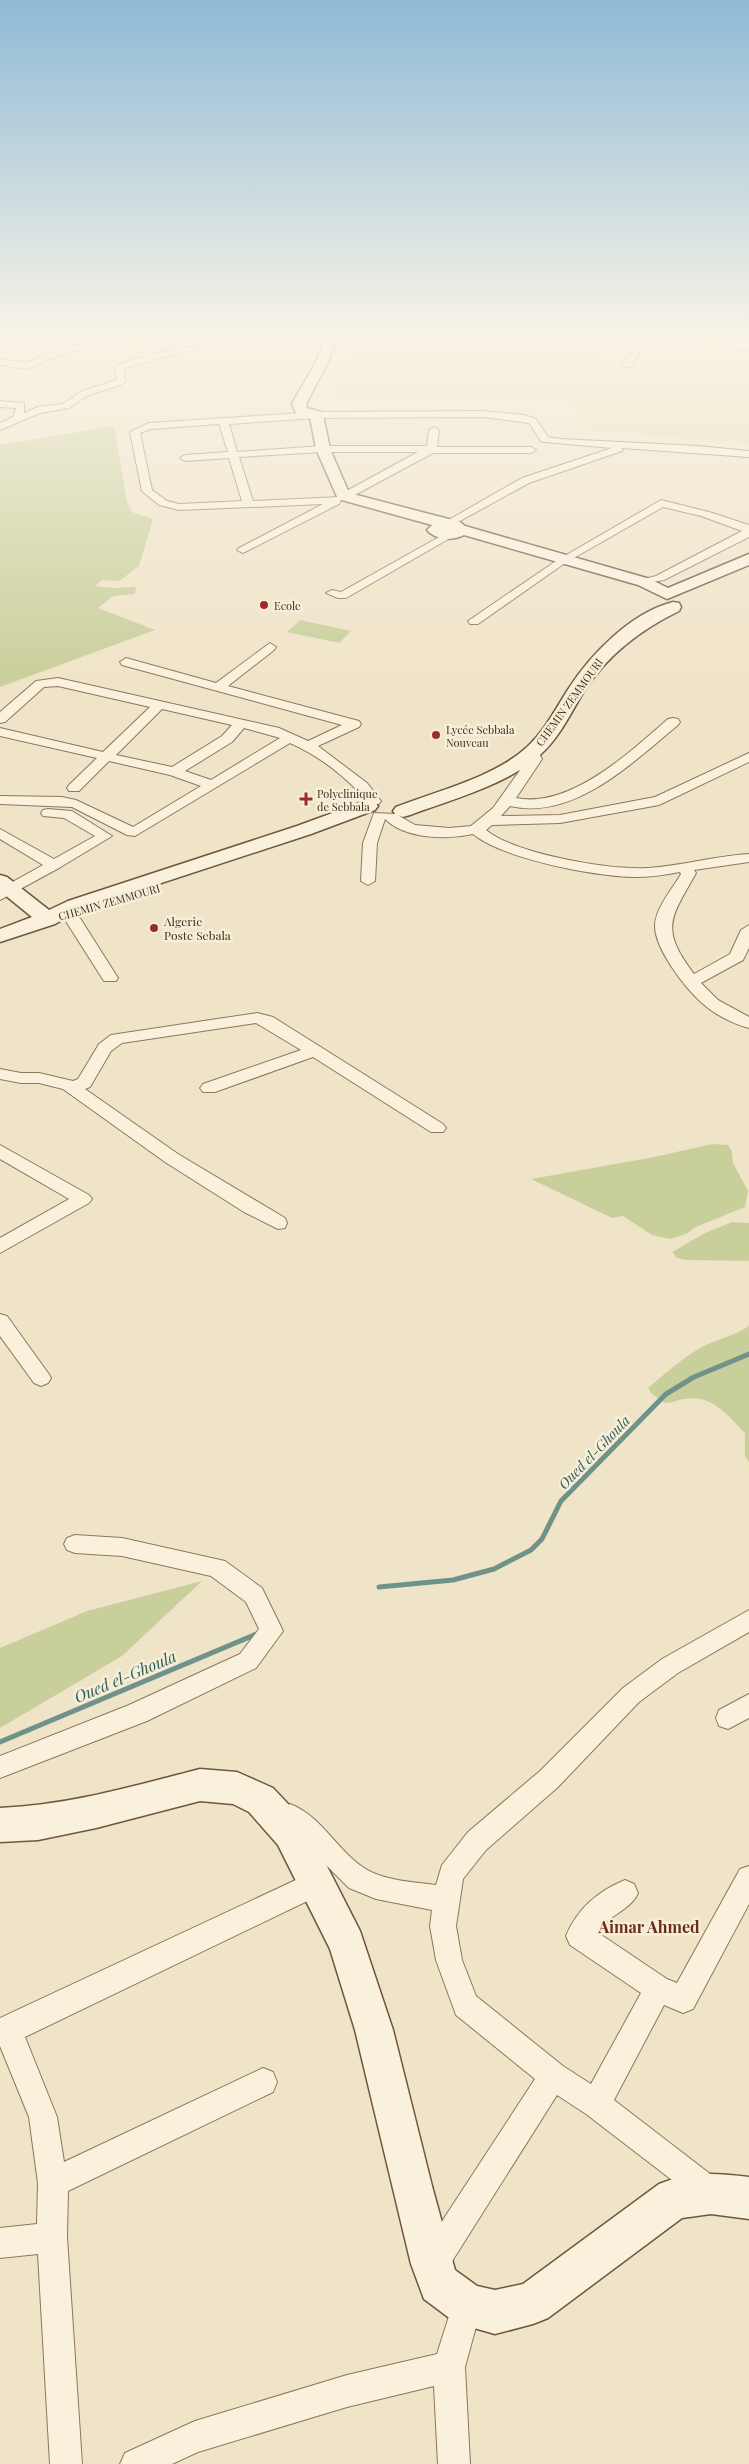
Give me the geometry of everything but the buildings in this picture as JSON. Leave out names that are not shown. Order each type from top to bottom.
[{"type":"street","points":[[139,450],[147,491],[163,503],[179,507],[343,499],[563,562],[640,587],[667,599]]},
{"type":"street","points":[[232,450],[249,505]]},
{"type":"street","points":[[185,458],[308,450]]},
{"type":"street","points":[[323,450],[343,499]]},
{"type":"street","points":[[243,550],[343,499],[430,450]]},
{"type":"street","points":[[448,529],[342,596],[332,593],[448,529],[537,483],[531,450]]},
{"type":"street","points":[[537,478],[612,450]]},
{"type":"street","points":[[697,450],[749,454]]},
{"type":"street","points":[[543,465],[563,468]]},
{"type":"street","points":[[474,621],[563,562],[661,503],[705,514],[747,528],[748,532],[744,535],[660,578],[644,582]]},
{"type":"street","name":"CHEMIN ZEMMOURI","points":[[42,921],[75,905],[304,830],[384,808],[476,770],[518,749],[588,655],[615,629],[667,599],[749,559]]},
{"type":"street","points":[[563,562],[644,582],[667,599]]},
{"type":"street","name":"CHEMIN ZEMMOURI","points":[[42,921],[70,915],[384,808],[488,776],[517,763],[532,753],[547,738],[578,688],[609,647],[667,599],[694,592],[749,569]]},
{"type":"street","points":[[218,687],[270,647]]},
{"type":"street","points":[[126,662],[354,724],[308,746]]},
{"type":"street","points":[[0,719],[33,689],[48,682],[58,682],[242,722],[291,737],[308,746],[362,786],[402,826],[411,829],[456,832],[483,825],[560,819],[659,801],[687,789],[749,757]]},
{"type":"street","points":[[74,788],[159,705]]},
{"type":"street","points":[[174,772],[226,740],[242,722]]},
{"type":"street","points":[[505,800],[538,805],[555,801],[618,768],[673,722]]},
{"type":"street","points":[[0,732],[174,772],[212,785]]},
{"type":"street","points":[[0,800],[62,801],[76,804],[133,832],[291,737]]},
{"type":"street","points":[[483,825],[532,766],[535,759],[532,753]]},
{"type":"street","points":[[368,881],[370,843],[384,808]]},
{"type":"street","points":[[0,811],[66,814],[104,834],[103,838],[3,890],[42,921]]},
{"type":"street","points":[[483,825],[496,844],[518,851],[595,867],[645,873],[749,863]]},
{"type":"street","points":[[0,833],[54,865]]},
{"type":"street","points":[[749,858],[719,860],[686,870],[663,922],[663,933],[670,950],[708,999],[719,1008],[749,1022]]},
{"type":"street","points":[[70,915],[110,978]]},
{"type":"street","points":[[0,936],[42,921]]},
{"type":"street","points":[[693,981],[737,957],[749,931]]},
{"type":"street","points":[[0,1074],[21,1078],[40,1078],[70,1086],[80,1086],[84,1083],[110,1043],[117,1039],[257,1018],[267,1021],[437,1128]]},
{"type":"street","points":[[209,1088],[315,1051]]},
{"type":"street","points":[[70,1086],[102,1111],[208,1184],[278,1223]]},
{"type":"street","points":[[0,1151],[83,1199],[0,1246]]},
{"type":"street","points":[[0,1321],[42,1378]]},
{"type":"street","points":[[0,1767],[138,1713],[248,1661],[271,1631],[254,1595],[217,1568],[122,1547],[75,1544]]},
{"type":"street","points":[[711,2193],[596,2104],[553,2076],[466,2005],[449,1960],[443,1926],[451,1874],[477,1841],[549,1779],[631,1696],[670,1666],[749,1620]]},
{"type":"street","points":[[728,1718],[749,1705]]},
{"type":"street","points":[[0,1825],[38,1823],[96,1812],[200,1785],[236,1788],[300,1823],[359,1880],[386,1888],[448,1900]]},
{"type":"street","points":[[261,1800],[291,1833],[315,1884],[347,1944],[374,2030],[410,2186],[439,2284],[466,2305],[495,2312],[533,2303],[674,2199],[711,2193],[749,2198]]},
{"type":"street","points":[[625,1893],[594,1913],[580,1936],[658,1989],[683,2000],[749,1878]]},
{"type":"street","points":[[66,2464],[52,2237],[53,2183],[43,2117],[4,2031],[315,1884]]},
{"type":"street","points":[[596,2104],[658,1989]]},
{"type":"street","points":[[432,2264],[553,2076]]},
{"type":"street","points":[[53,2183],[263,2082]]},
{"type":"street","points":[[0,2243],[52,2237]]},
{"type":"street","points":[[454,2464],[450,2367],[466,2305]]},
{"type":"street","points":[[136,2464],[195,2437],[347,2391],[450,2367]]},
{"type":"green space","points":[[0,450],[118,450],[127,502],[132,512],[153,519],[139,566],[119,581],[102,580],[95,586],[113,588],[136,587],[135,594],[113,596],[98,608],[155,630],[0,687]]},
{"type":"green space","points":[[300,620],[351,631],[339,643],[287,632]]},
{"type":"green space","points":[[713,1144],[728,1145],[732,1152],[733,1163],[748,1191],[745,1207],[696,1227],[686,1234],[670,1239],[652,1235],[623,1216],[612,1218],[531,1179],[649,1158]]},
{"type":"green space","points":[[732,1222],[749,1223],[749,1261],[686,1260],[677,1258],[672,1252],[705,1233]]},
{"type":"green space","points":[[749,1326],[749,1462],[745,1456],[745,1433],[718,1407],[694,1398],[665,1403],[652,1394],[648,1388],[695,1351]]},
{"type":"green space","points":[[202,1581],[122,1656],[0,1728],[0,1648],[87,1611]]},
{"type":"waterway","name":"Oued el-Ghoula","points":[[379,1587],[453,1580],[494,1569],[531,1550],[542,1539],[561,1501],[666,1394],[694,1377],[749,1354]]},
{"type":"waterway","name":"Oued el-Ghoula","points":[[0,1742],[259,1633]]},
{"type":"place","name":"Ecole","points":[[264,605]]},
{"type":"place","name":"Lycée Sebbala Nouveau","points":[[436,735]]},
{"type":"place","name":"Polyclinique de Sebbala","points":[[306,799]]},
{"type":"place","name":"Algerie Poste Sebala","points":[[154,928]]},
{"type":"district","name":"Aimar Ahmed","points":[[649,1926]]}]
